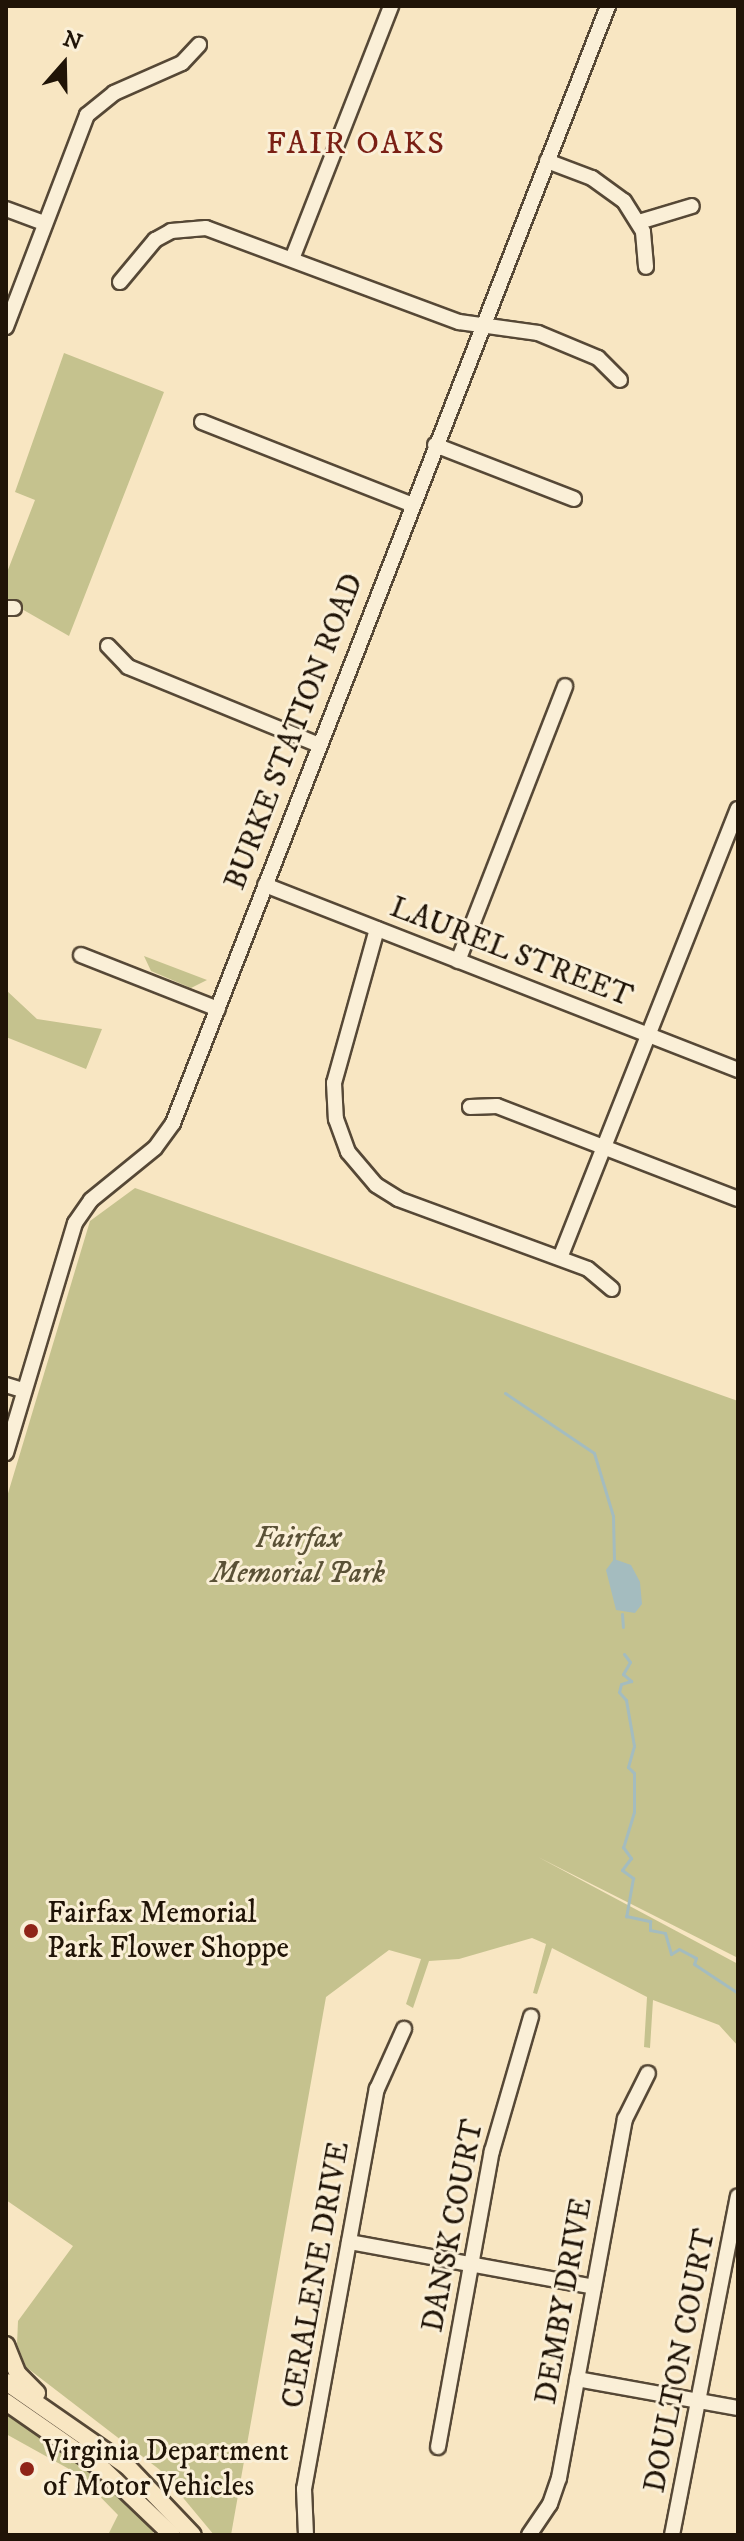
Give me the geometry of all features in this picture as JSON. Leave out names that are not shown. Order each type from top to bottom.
[{"type":"main road","points":[[6,2345],[23,2381],[80,2431]]},
{"type":"main road","points":[[6,2382],[127,2466],[193,2535]]},
{"type":"main road","points":[[6,2402],[126,2488],[172,2535]]},
{"type":"street","points":[[292,259],[391,6]]},
{"type":"street","name":"BURKE STATION ROAD","points":[[6,1453],[22,1390],[75,1223],[91,1200],[148,1155],[170,1129],[410,504],[608,6]]},
{"type":"street","points":[[6,327],[87,115],[114,93],[182,63],[199,45]]},
{"type":"street","points":[[547,161],[606,186],[639,222],[646,267]]},
{"type":"street","points":[[639,222],[692,206]]},
{"type":"street","points":[[6,209],[44,223]]},
{"type":"street","points":[[120,282],[142,250],[171,231],[190,227],[222,232],[481,326],[538,333],[598,358],[620,380]]},
{"type":"street","points":[[202,422],[410,504]]},
{"type":"street","points":[[435,445],[574,499]]},
{"type":"street","points":[[108,646],[128,667],[317,744]]},
{"type":"street","points":[[458,961],[565,686]]},
{"type":"street","points":[[560,1258],[738,809]]},
{"type":"street","name":"LAUREL STREET","points":[[265,885],[376,932],[738,1070]]},
{"type":"street","points":[[376,932],[334,1083],[336,1119],[348,1152],[370,1179],[398,1199],[588,1269],[612,1289]]},
{"type":"street","points":[[81,955],[218,1009]]},
{"type":"street","points":[[470,1107],[497,1106],[738,1199]]},
{"type":"street","points":[[6,1385],[22,1390]]},
{"type":"street","name":"DANSK COURT","points":[[438,2447],[492,2151],[531,2017]]},
{"type":"street","name":"CERALENE DRIVE","points":[[306,2535],[304,2489],[377,2089],[404,2029]]},
{"type":"street","name":"DEMBY DRIVE","points":[[529,2535],[555,2492],[625,2119],[648,2073]]},
{"type":"street","name":"DOULTON COURT","points":[[672,2535],[738,2196]]},
{"type":"street","points":[[349,2242],[594,2287]]},
{"type":"street","points":[[577,2379],[738,2408]]},
{"type":"green space","points":[[64,353],[164,392],[69,636],[6,600],[6,575],[35,500],[15,492]]},
{"type":"green space","points":[[144,956],[207,980],[191,988],[151,971]]},
{"type":"green space","points":[[6,990],[37,1019],[102,1029],[86,1069],[6,1037]]},
{"type":"green space","name":"Fairfax Memorial Park","points":[[135,1188],[738,1401],[738,1958],[538,1857],[738,1964],[738,2046],[719,2025],[653,2000],[650,2048],[644,2047],[647,1997],[552,1948],[537,1994],[533,1993],[546,1944],[532,1938],[459,1959],[429,1961],[413,2008],[406,2004],[421,1959],[389,1950],[326,1997],[231,2535],[214,2535],[160,2470],[26,2367],[17,2344],[18,2321],[73,2246],[6,2200],[6,1500],[90,1221]]},
{"type":"green space","points":[[6,2410],[90,2466],[155,2526],[152,2535],[108,2535],[118,2515],[78,2474],[6,2434]]},
{"type":"water","points":[[614,1559],[631,1565],[640,1582],[642,1604],[635,1613],[616,1610],[606,1570]]},
{"type":"waterway","points":[[505,1393],[594,1453],[613,1516],[614,1559]]},
{"type":"waterway","points":[[622,1614],[623,1627]]},
{"type":"waterway","points":[[624,1654],[630,1662],[623,1674],[631,1681],[621,1684],[619,1692],[626,1700],[634,1746],[628,1767],[634,1773],[634,1812],[623,1847],[631,1858],[622,1870],[633,1878],[626,1916],[650,1921],[650,1930],[665,1933],[671,1954],[679,1949],[696,1958],[694,1964],[738,1993]]},
{"type":"place","name":"Fairfax Memorial Park Flower Shoppe","points":[[31,1931]]},
{"type":"place","name":"Virginia Department of Motor Vehicles","points":[[27,2469]]},
{"type":"district","name":"FAIR OAKS","points":[[356,144]]}]
